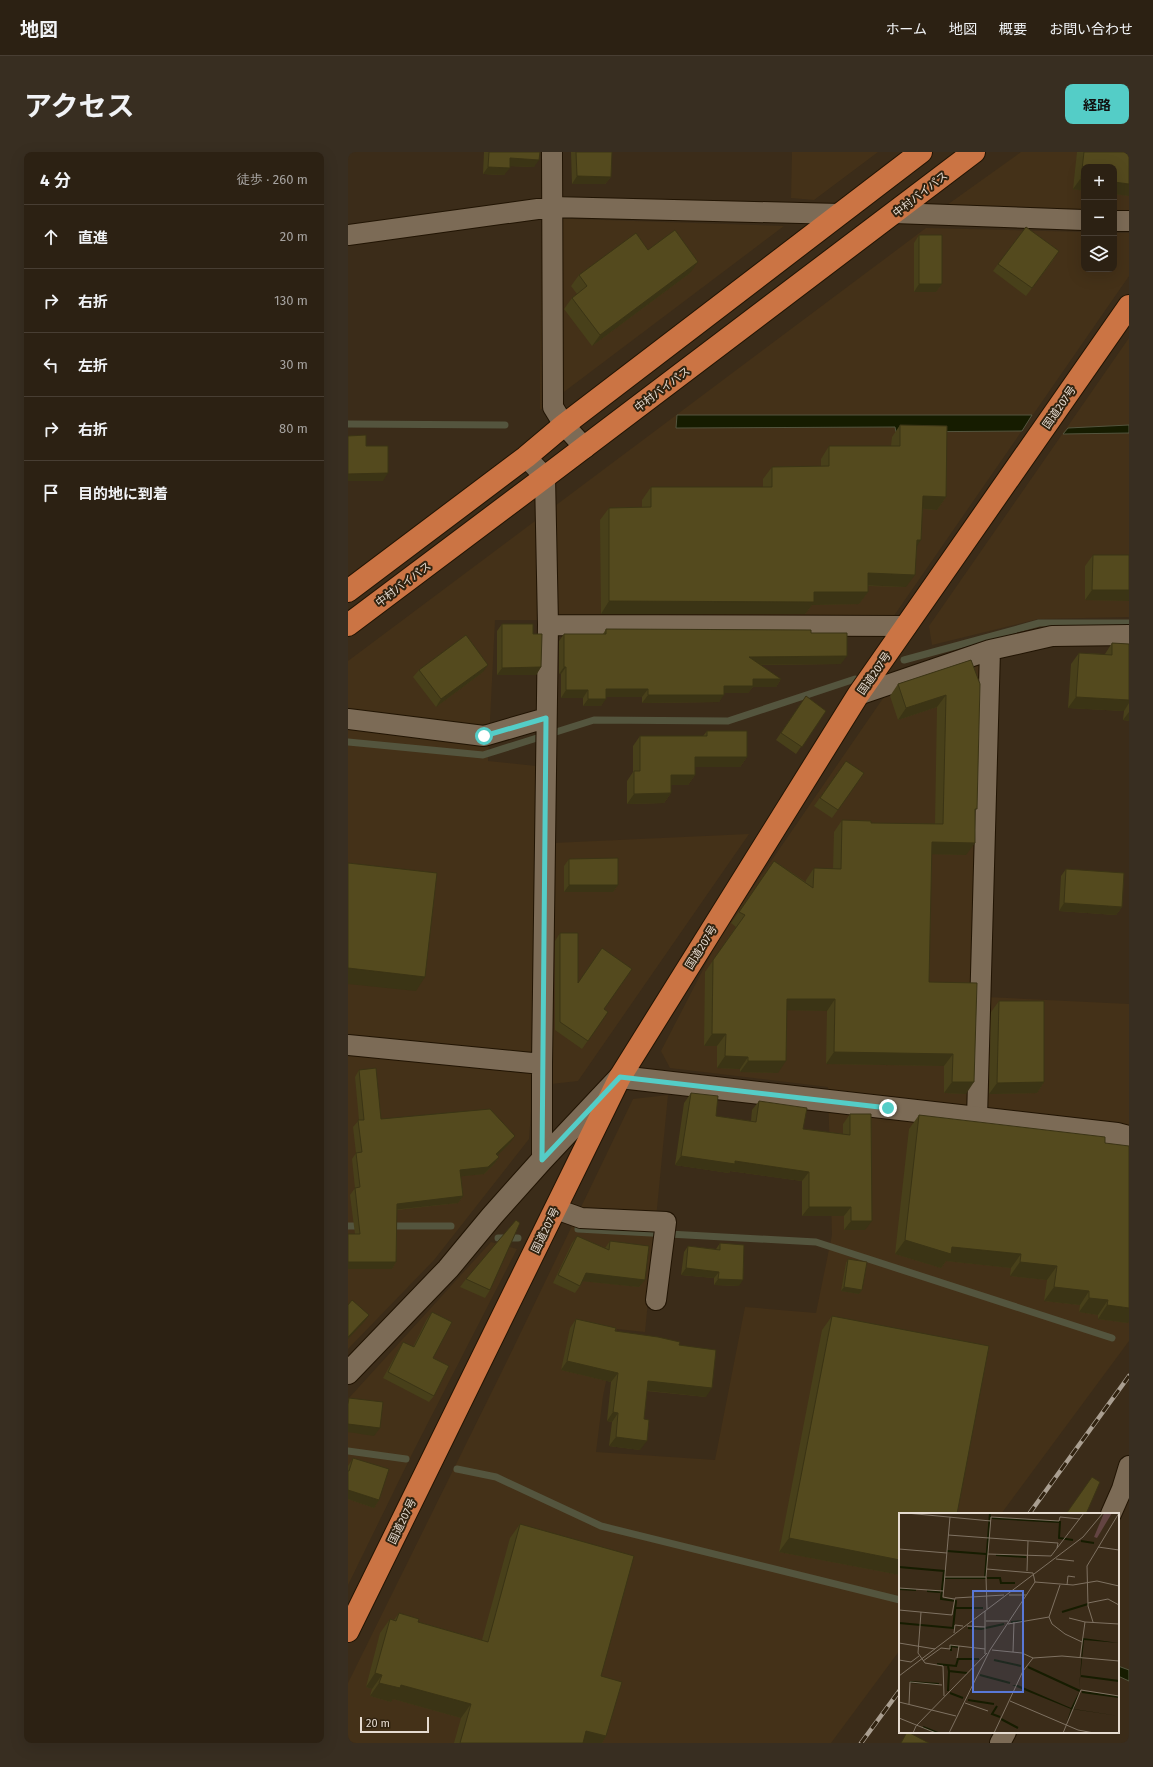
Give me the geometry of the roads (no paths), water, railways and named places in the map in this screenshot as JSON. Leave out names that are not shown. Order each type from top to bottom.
[{"type":"highway","points":[[348,591],[526,457],[564,424],[921,152]]},
{"type":"highway","name":"中村バイパス","points":[[348,625],[585,448],[974,152]]},
{"type":"highway","name":"国道207号","points":[[348,1631],[620,1077],[858,695],[1129,306]]},
{"type":"street","points":[[552,152],[553,407],[564,424],[585,448]]},
{"type":"street","points":[[348,235],[552,206],[840,214]]},
{"type":"street","points":[[894,213],[1081,220]]},
{"type":"street","points":[[1117,221],[1129,221]]},
{"type":"street","points":[[526,457],[545,477],[548,625],[542,1160]]},
{"type":"street","points":[[548,625],[907,626]]},
{"type":"street","points":[[858,695],[990,650],[1052,636],[1129,635]]},
{"type":"street","points":[[977,1118],[990,650]]},
{"type":"street","points":[[348,719],[484,736],[546,730]]},
{"type":"street","points":[[348,1045],[542,1064]]},
{"type":"street","points":[[348,1373],[448,1269],[492,1216],[542,1160],[620,1077],[1117,1134],[1129,1137]]},
{"type":"street","points":[[556,1209],[581,1218],[666,1222],[656,1300]]},
{"type":"street","points":[[1111,1513],[1122,1489],[1129,1466]]},
{"type":"street","points":[[1000,1743],[1005,1733]]},
{"type":"waterway","points":[[348,424],[505,425]]},
{"type":"waterway","points":[[904,660],[1039,623],[1129,623]]},
{"type":"waterway","points":[[348,742],[483,755],[594,720],[728,721],[855,679]]},
{"type":"waterway","points":[[348,1226],[364,1226]]},
{"type":"waterway","points":[[388,1226],[451,1226]]},
{"type":"waterway","points":[[578,1229],[816,1242],[1112,1338]]},
{"type":"waterway","points":[[498,1238],[518,1238]]},
{"type":"waterway","points":[[348,1451],[406,1459]]},
{"type":"waterway","points":[[457,1469],[496,1477],[601,1526],[899,1600]]},
{"type":"railway","points":[[1030,1513],[1129,1376]]},
{"type":"railway","points":[[861,1743],[899,1691]]}]
